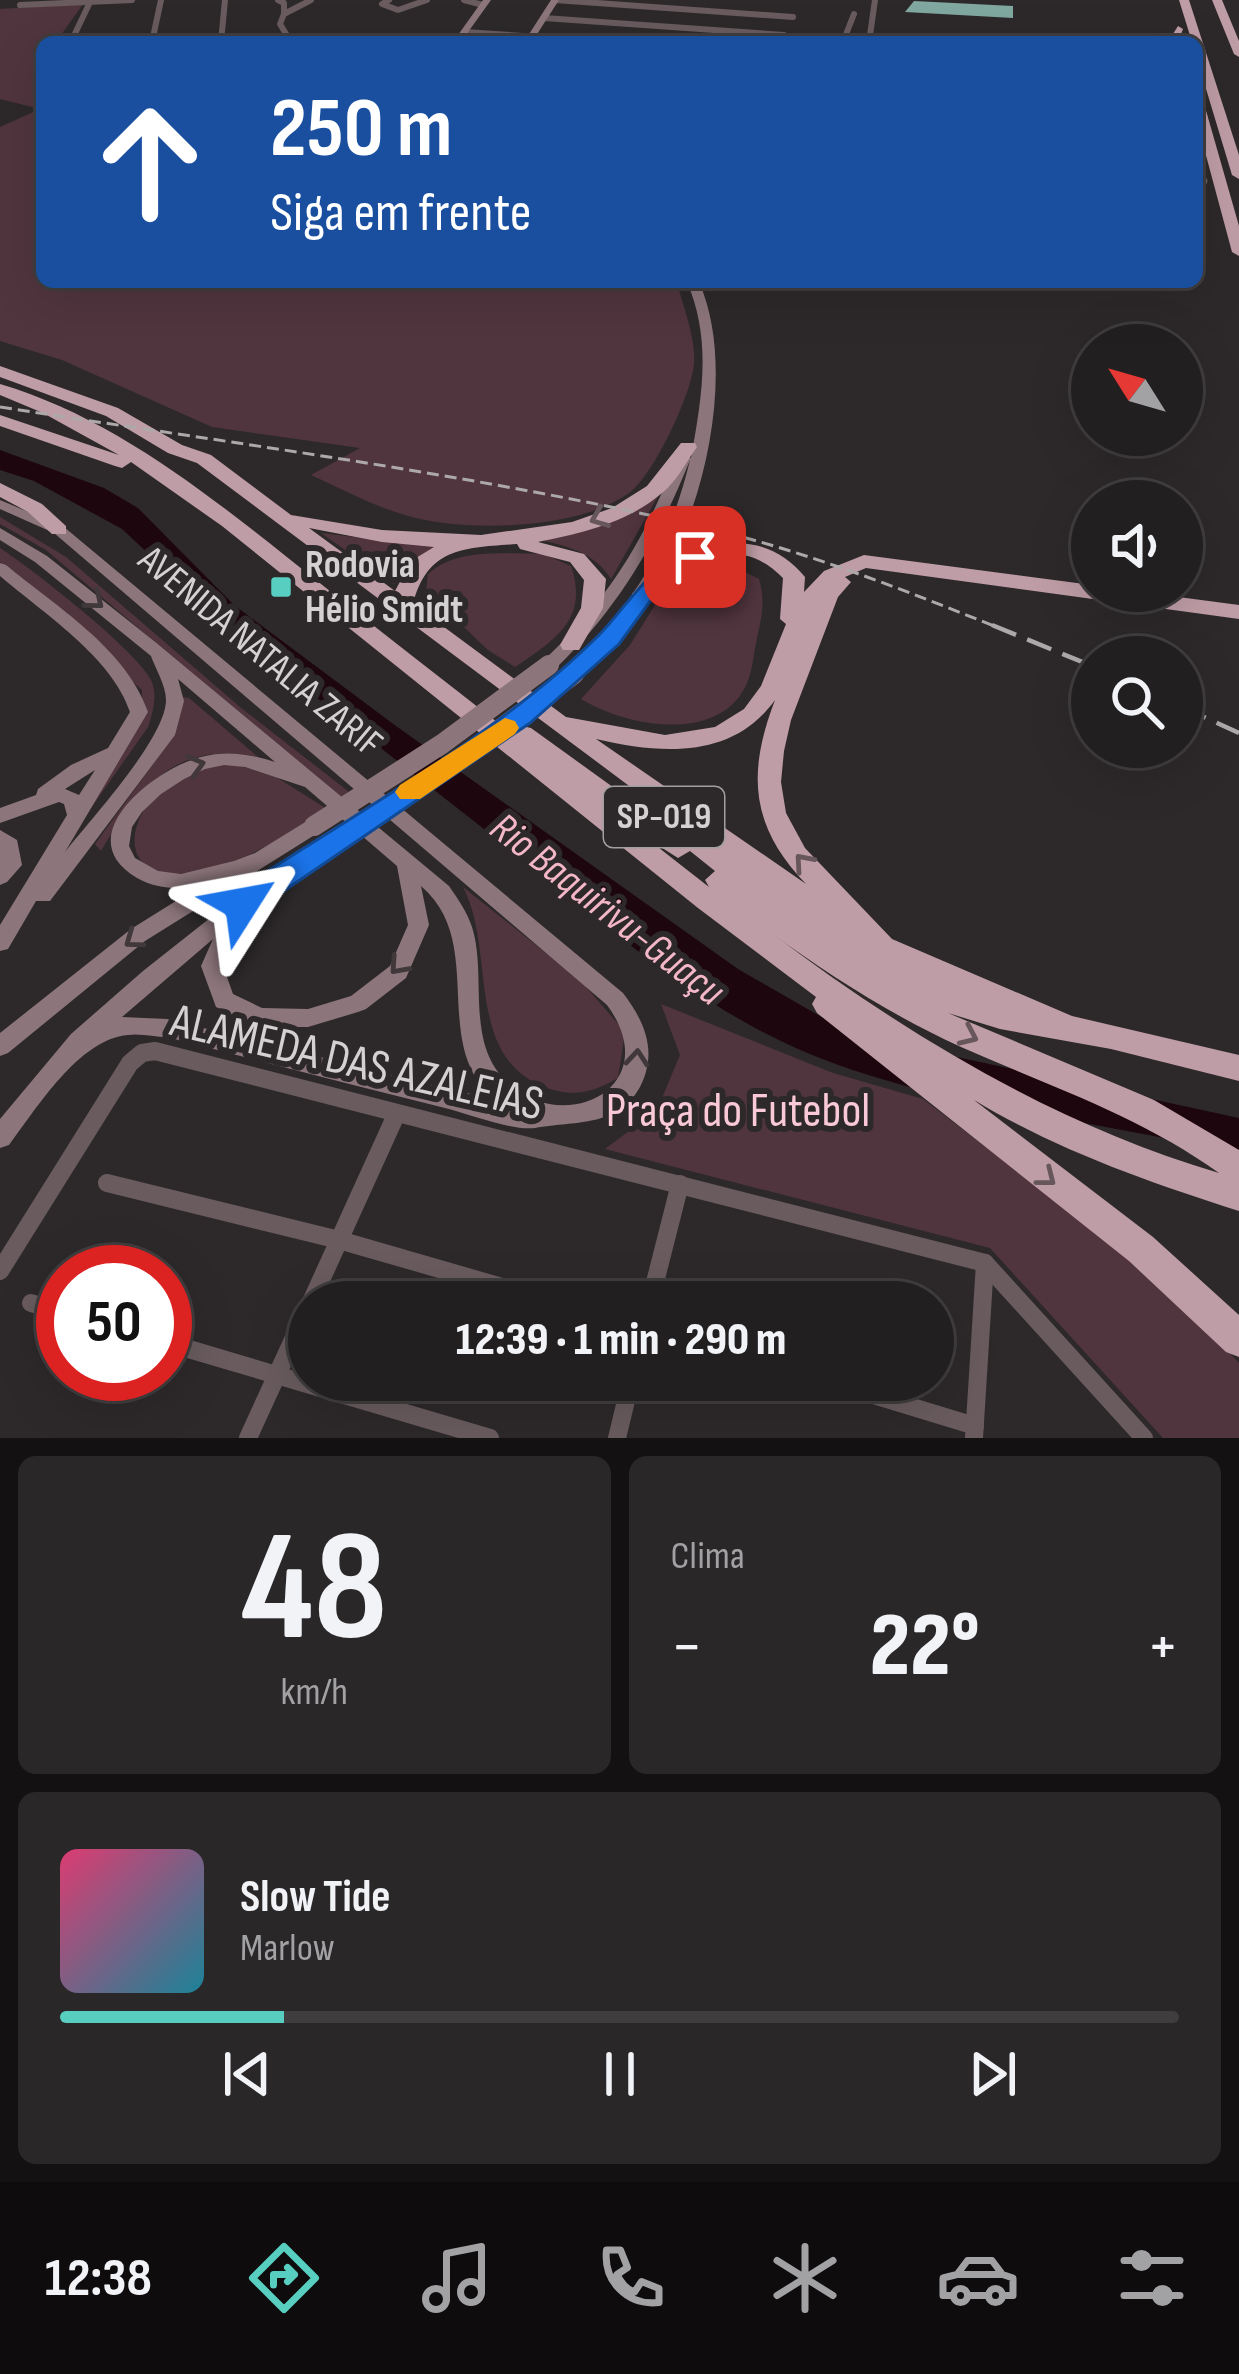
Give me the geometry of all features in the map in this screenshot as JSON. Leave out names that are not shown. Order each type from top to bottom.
[{"type":"highway","points":[[1170,0],[1177,36]]},
{"type":"highway","points":[[1184,0],[1195,36]]},
{"type":"highway","points":[[1196,0],[1239,128]]},
{"type":"highway","points":[[1220,4],[1239,54]]},
{"type":"highway","points":[[1203,60],[1239,175]]},
{"type":"highway","points":[[1203,122],[1239,252]]},
{"type":"highway","points":[[1203,188],[1235,269]]},
{"type":"highway","name":"SP-019","points":[[0,370],[112,412],[175,449],[204,459],[559,724],[882,947],[1068,1028]]},
{"type":"highway","name":"SP-019","points":[[0,388],[119,444],[160,469],[732,921],[929,1060],[991,1097],[1103,1149],[1182,1181],[1239,1195]]},
{"type":"highway","points":[[0,420],[120,461],[223,518]]},
{"type":"highway","points":[[278,513],[374,537],[539,535],[590,523],[634,502],[654,490],[688,447]]},
{"type":"highway","name":"SP-019","points":[[175,449],[186,466],[480,677],[742,878],[853,950],[922,989],[973,1010],[1239,1068]]},
{"type":"highway","points":[[0,489],[34,508],[59,530]]},
{"type":"highway","points":[[402,604],[410,572],[431,554],[466,545],[560,550],[588,568],[596,586],[592,608],[571,645]]},
{"type":"highway","points":[[643,594],[678,565],[718,548],[752,550],[773,558],[794,577],[783,663]]},
{"type":"highway","points":[[559,724],[664,742],[708,738],[756,714],[767,701],[814,589],[836,570],[864,561],[1239,612]]},
{"type":"highway","points":[[882,947],[852,908],[788,844],[770,809],[767,756],[831,590],[858,574],[956,571]]},
{"type":"highway","points":[[480,677],[495,701],[584,775]]},
{"type":"highway","points":[[446,694],[487,706],[810,948],[889,997],[1158,1116],[1239,1169]]},
{"type":"highway","points":[[732,921],[854,1028],[1141,1249],[1239,1339]]},
{"type":"main road","points":[[532,36],[555,0]]},
{"type":"main road","points":[[462,36],[484,3]]},
{"type":"main road","points":[[0,1137],[79,1041],[242,904],[463,757],[574,674],[610,638],[674,543],[690,501],[702,451],[712,365],[696,288]]},
{"type":"main road","points":[[0,1046],[139,935],[442,744],[571,645],[634,568],[688,447],[704,422]]},
{"type":"main road","name":"AVENIDA NATALIA ZARIF","points":[[0,504],[59,530],[629,1014],[638,1035],[636,1078],[614,1101],[590,1112],[551,1117],[520,1106],[495,1088],[478,1064],[471,1036],[463,932],[442,892],[148,645],[41,559],[0,533]]},
{"type":"main road","points":[[0,568],[131,687],[139,712],[0,947]]},
{"type":"main road","points":[[0,947],[166,735],[173,718],[173,686],[148,645]]},
{"type":"main road","points":[[0,877],[12,865],[2,829],[78,770],[118,751]]},
{"type":"main road","points":[[268,856],[194,880],[167,880],[153,878],[131,863],[121,837],[125,820],[146,791],[192,764],[228,758],[262,762],[324,790]]},
{"type":"main road","points":[[40,799],[64,794],[73,800],[76,814]]},
{"type":"main road","points":[[242,904],[214,947],[213,986],[240,1011],[262,1019],[312,1019],[367,996],[407,959],[422,920],[415,882],[405,860]]},
{"type":"main road","points":[[79,1041],[126,1024],[167,1028],[517,1116],[551,1117]]},
{"type":"street","points":[[23,0],[20,5],[132,0]]},
{"type":"street","points":[[153,36],[161,0]]},
{"type":"street","points":[[221,36],[225,0]]},
{"type":"street","points":[[278,0],[284,3],[280,24],[287,36]]},
{"type":"street","points":[[284,14],[311,0]]},
{"type":"street","points":[[389,0],[382,4],[398,10],[427,0]]},
{"type":"street","points":[[464,0],[484,3]]},
{"type":"street","points":[[555,0],[795,15],[784,36]]},
{"type":"street","points":[[672,9],[679,0]]},
{"type":"street","points":[[730,13],[741,0]]},
{"type":"street","points":[[870,36],[875,0]]},
{"type":"street","points":[[74,36],[90,1]]},
{"type":"street","points":[[845,36],[854,14]]},
{"type":"street","points":[[544,18],[748,36]]},
{"type":"street","points":[[465,32],[502,36]]},
{"type":"street","name":"ALAMEDA DAS AZALEIAS","points":[[0,1271],[130,1063],[155,1051],[985,1263]]},
{"type":"street","points":[[320,1281],[396,1115]]},
{"type":"street","points":[[106,1183],[339,1240],[481,1281]]},
{"type":"street","points":[[655,1281],[680,1184]]},
{"type":"street","points":[[885,1401],[975,1432],[985,1263]]},
{"type":"street","points":[[985,1263],[1144,1438]]},
{"type":"street","points":[[31,1303],[36,1305]]},
{"type":"street","points":[[192,1350],[490,1438]]},
{"type":"street","points":[[248,1438],[288,1351]]},
{"type":"street","points":[[617,1438],[626,1401]]},
{"type":"green space","points":[[83,4],[60,36],[36,36],[36,108],[0,99],[0,9]]},
{"type":"green space","points":[[36,111],[36,288],[679,288],[693,343],[687,393],[639,483],[629,493],[581,515],[488,526],[429,521],[381,507],[311,475],[360,448],[212,427],[62,360],[0,341],[0,127]]},
{"type":"green space","points":[[665,484],[611,579],[594,560],[569,548],[507,539],[474,541],[415,558],[394,571],[394,584],[321,533],[404,543],[579,528]]},
{"type":"green space","points":[[0,517],[66,557],[240,707],[353,795],[345,800],[309,772],[46,550],[0,524]]},
{"type":"green space","points":[[0,548],[105,630],[153,686],[148,727],[70,838],[142,710],[142,690],[0,562]]},
{"type":"green space","points":[[510,553],[543,554],[571,566],[576,600],[555,637],[515,667],[488,650],[426,591],[428,574],[447,562]]},
{"type":"green space","points":[[741,570],[759,579],[761,588],[762,611],[752,664],[739,697],[724,711],[684,724],[618,716],[581,699],[630,645],[670,581],[690,572]]},
{"type":"green space","points":[[182,697],[258,757],[204,756],[163,774],[130,807],[101,851],[95,844],[175,734]]},
{"type":"green space","points":[[231,763],[276,777],[327,809],[267,846],[218,867],[171,874],[149,868],[138,855],[135,838],[139,819],[152,799],[194,769]]},
{"type":"green space","points":[[463,887],[581,981],[625,1032],[618,1078],[589,1091],[570,1093],[540,1085],[517,1070],[491,1024],[473,912]]},
{"type":"green space","name":"Praça do Futebol","points":[[661,1004],[833,1073],[923,1099],[1171,1288],[1239,1363],[1239,1438],[1163,1438],[990,1248],[605,1149],[657,1110],[680,1055]]},
{"type":"water","name":"Rio Baquirivu-Guaçu","points":[[0,450],[104,488],[138,508],[234,605],[396,726],[738,969],[851,1034],[1239,1118],[1239,1155],[905,1086],[760,1031],[620,938],[279,668],[259,657],[122,529],[34,481],[0,470]]},
{"type":"building","points":[[914,1],[1013,6],[1013,18],[905,12]]},
{"type":"railway","points":[[0,407],[444,476],[707,528],[819,560],[999,628]]},
{"type":"railway","points":[[992,625],[1071,657]]},
{"type":"railway","points":[[1203,717],[1239,733]]},
{"type":"slow traffic","points":[[410,792],[505,728]]},
{"type":"place","name":"Rodovia Hélio Smidt","points":[[281,587]]},
{"type":"route","points":[[242,904],[520,717],[574,674],[610,638],[643,594],[695,557]]}]
